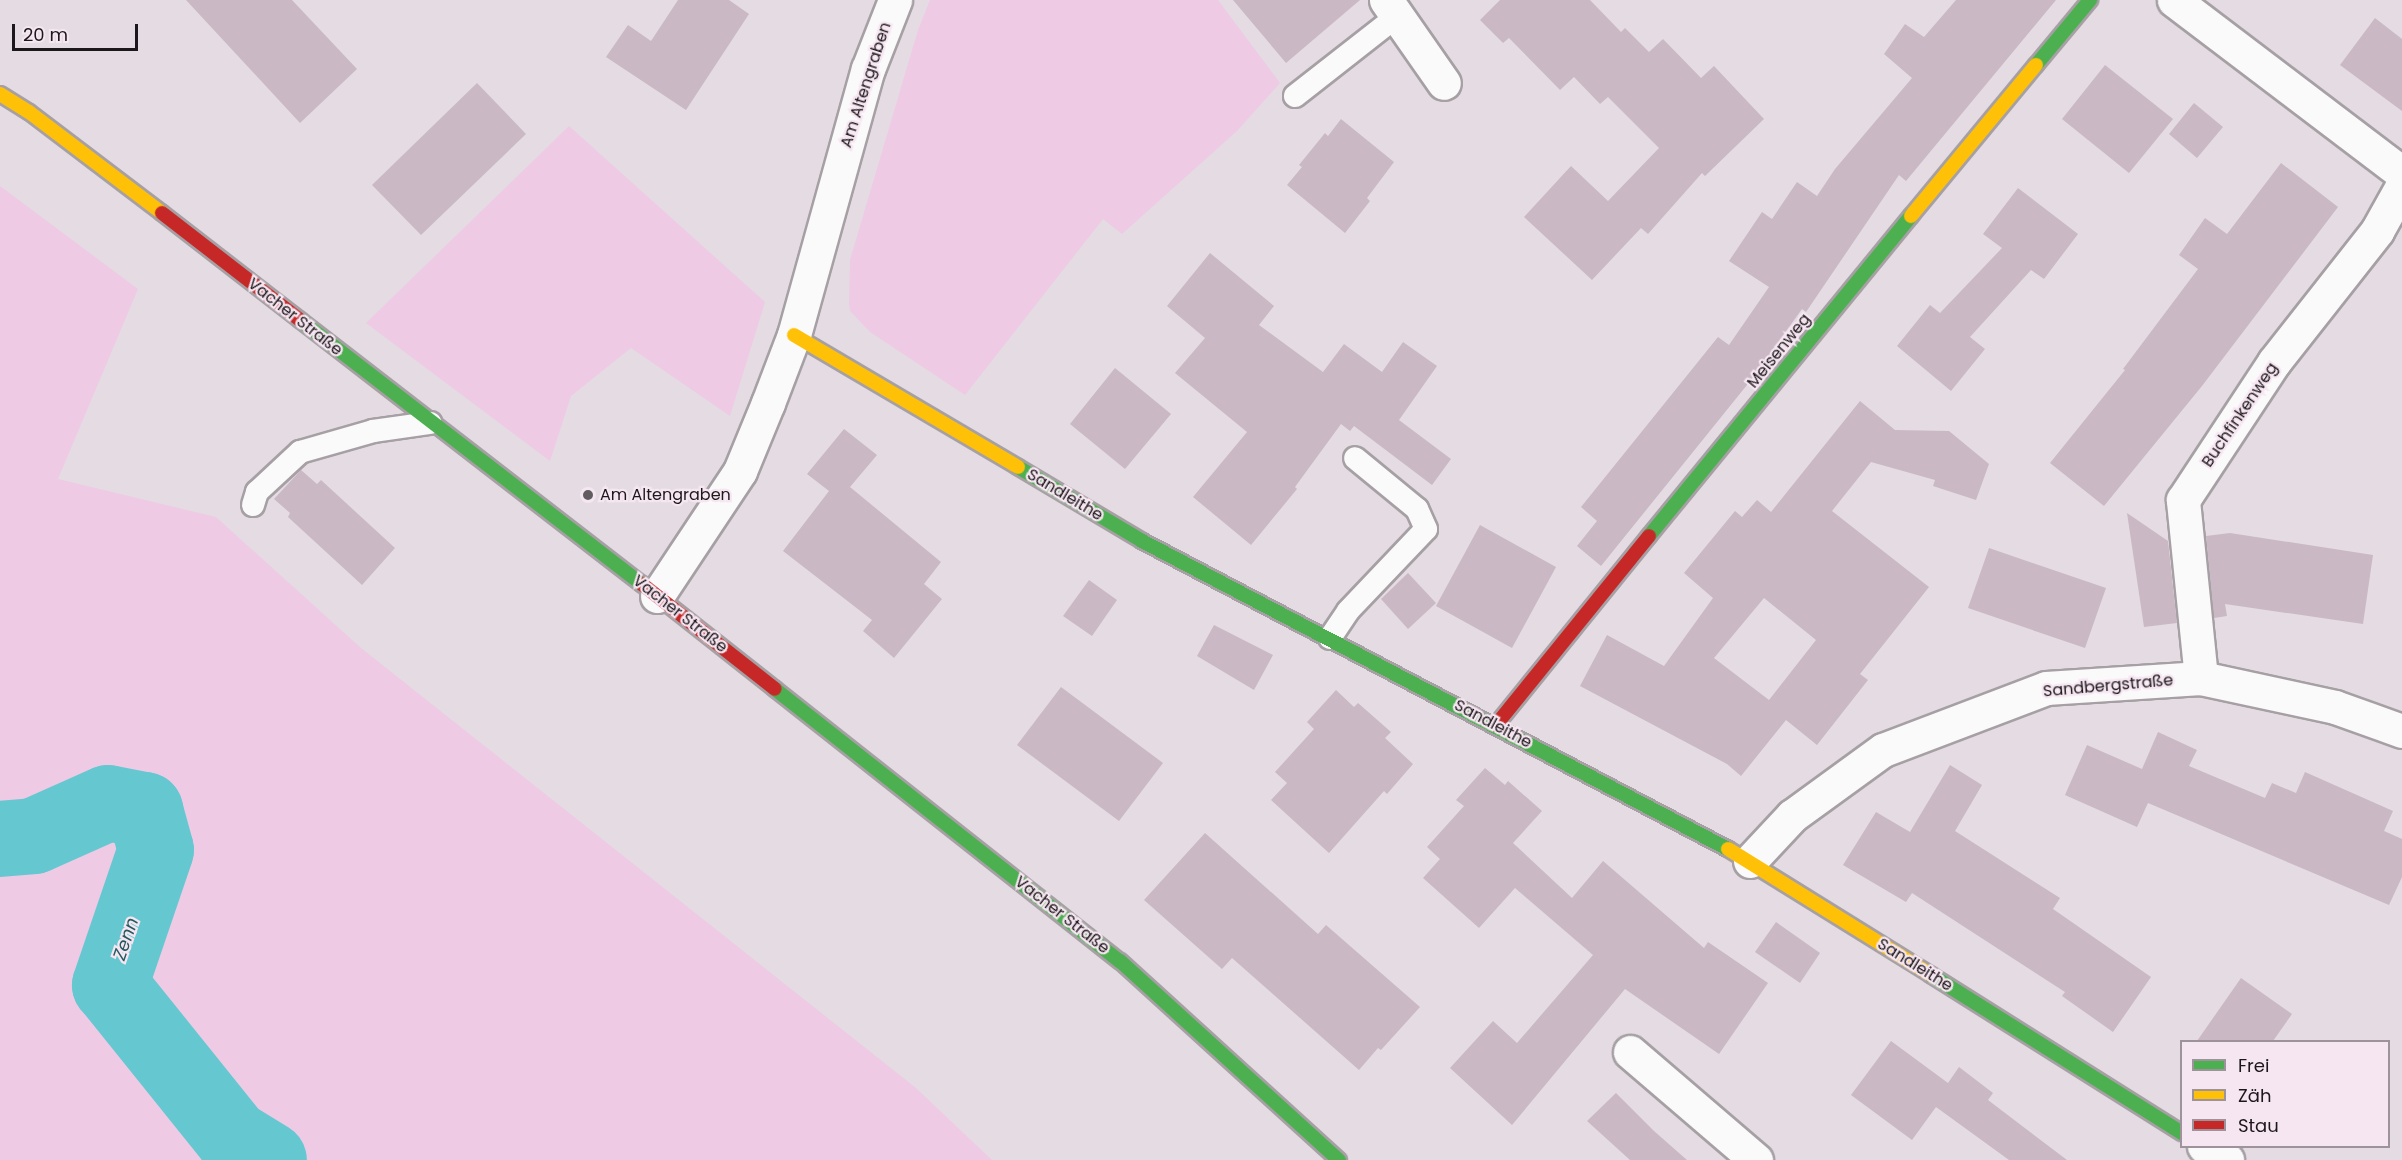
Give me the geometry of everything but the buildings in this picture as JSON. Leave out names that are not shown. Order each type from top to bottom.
[{"type":"street","name":"Am Altengraben","points":[[657,596],[740,471],[794,335],[868,69],[895,0]]},
{"type":"street","name":"Meisenweg","points":[[1496,725],[1774,382],[2090,0]]},
{"type":"street","points":[[2174,0],[2402,173]]},
{"type":"street","points":[[1392,8],[1444,83]]},
{"type":"street","name":"Vacher Straße","points":[[0,94],[29,112],[158,210],[430,423],[657,596],[1120,960],[1339,1160]]},
{"type":"street","name":"Buchfinkenweg","points":[[2201,678],[2183,500],[2274,362],[2377,231],[2402,186]]},
{"type":"street","name":"Sandleithe","points":[[794,335],[1142,541],[1496,725],[1750,861],[2180,1132]]},
{"type":"street","name":"Sandbergstraße","points":[[1750,861],[1792,816],[1883,750],[2046,688],[2201,678],[2335,707],[2402,731]]},
{"type":"street","points":[[1630,1052],[1756,1160]]},
{"type":"street","points":[[2207,1148],[2227,1160]]},
{"type":"lane","points":[[1295,96],[1392,8]]},
{"type":"lane","points":[[253,505],[257,492],[300,452],[373,431],[430,423]]},
{"type":"lane","points":[[1330,638],[1348,611],[1426,529],[1417,509],[1355,458]]},
{"type":"shaded area","points":[[930,0],[1218,0],[1280,83],[1237,131],[1122,234],[1103,219],[965,395],[870,332],[850,311],[849,303],[850,260],[918,30]]},
{"type":"shaded area","points":[[569,126],[765,302],[730,416],[631,348],[571,396],[550,461],[366,323]]},
{"type":"shaded area","points":[[0,186],[138,289],[58,479],[216,517],[361,648],[916,1088],[992,1160],[0,1160]]},
{"type":"waterway","name":"Zenn","points":[[0,839],[34,836],[108,803],[145,810],[156,850],[110,985],[233,1138],[269,1160]]},
{"type":"traffic: fast","points":[[2036,65],[2090,0]]},
{"type":"traffic: fast","points":[[1649,536],[1911,216]]},
{"type":"traffic: fast","points":[[300,320],[642,584]]},
{"type":"traffic: fast","points":[[1018,467],[1142,541],[1728,849]]},
{"type":"traffic: fast","points":[[775,689],[1120,961],[1339,1160]]},
{"type":"traffic: fast","points":[[1931,975],[2180,1132]]},
{"type":"traffic: slow","points":[[1911,216],[2036,65]]},
{"type":"traffic: slow","points":[[0,94],[29,112],[162,213]]},
{"type":"traffic: slow","points":[[794,335],[1018,467]]},
{"type":"traffic: slow","points":[[1728,849],[1931,975]]},
{"type":"traffic: jam","points":[[162,213],[300,320]]},
{"type":"traffic: jam","points":[[1496,725],[1649,536]]},
{"type":"traffic: jam","points":[[642,584],[775,689]]},
{"type":"place","name":"Am Altengraben","points":[[588,495]]}]
